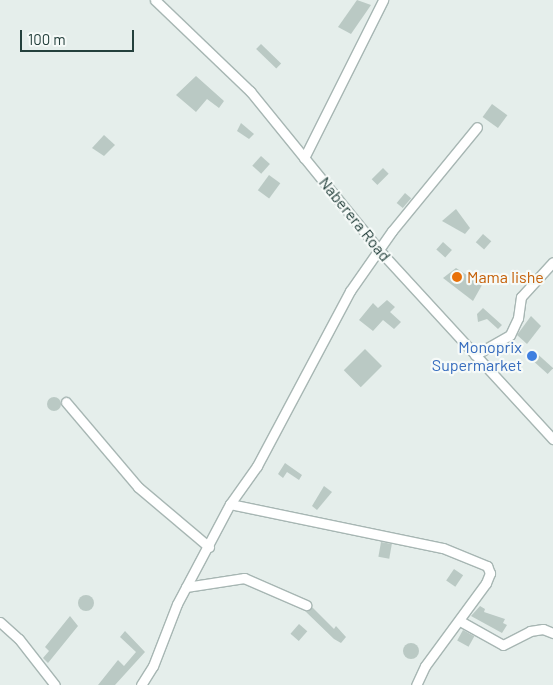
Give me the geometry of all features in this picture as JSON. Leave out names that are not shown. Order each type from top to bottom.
[{"type":"street","name":"Naberera Road","points":[[155,0],[229,69],[379,250],[553,440]]},
{"type":"street","points":[[304,158],[383,0]]},
{"type":"street","points":[[141,685],[186,588],[209,548],[230,504],[257,466],[350,291],[379,250],[477,126]]},
{"type":"street","points":[[475,355],[510,335],[518,318],[521,297],[553,262]]},
{"type":"street","points":[[66,402],[138,487],[209,548]]},
{"type":"street","points":[[230,504],[420,542],[482,562],[489,569],[489,577],[460,621],[425,666],[416,685]]},
{"type":"street","points":[[186,588],[244,578],[306,605]]},
{"type":"street","points":[[460,621],[503,645],[530,631],[543,629],[553,633]]},
{"type":"street","points":[[0,622],[19,638],[55,685]]},
{"type":"building","points":[[357,0],[371,5],[351,34],[338,27]]},
{"type":"building","points":[[261,44],[281,63],[276,68],[256,49]]},
{"type":"building","points":[[196,76],[224,101],[219,108],[207,99],[196,112],[176,95]]},
{"type":"building","points":[[492,104],[507,115],[498,128],[483,117]]},
{"type":"building","points":[[241,123],[254,134],[249,139],[237,131]]},
{"type":"building","points":[[104,135],[115,145],[104,156],[92,148]]},
{"type":"building","points":[[261,156],[270,164],[261,174],[252,166]]},
{"type":"building","points":[[383,168],[389,174],[377,185],[372,179]]},
{"type":"building","points":[[269,175],[280,183],[269,199],[258,190]]},
{"type":"building","points":[[405,193],[411,198],[403,208],[397,203]]},
{"type":"building","points":[[456,209],[470,228],[465,234],[442,221]]},
{"type":"building","points":[[483,234],[491,241],[484,250],[476,242]]},
{"type":"building","points":[[443,242],[452,250],[445,257],[436,249]]},
{"type":"building","points":[[456,268],[482,285],[473,301],[443,278]]},
{"type":"building","points":[[387,300],[395,307],[390,312],[401,322],[394,329],[383,320],[373,331],[359,320],[373,303],[378,308]]},
{"type":"building","points":[[483,308],[502,325],[498,329],[487,319],[478,322],[477,314]]},
{"type":"building","points":[[531,316],[541,326],[527,344],[517,335]]},
{"type":"building","points":[[365,349],[382,366],[361,387],[344,370]]},
{"type":"building","points":[[533,350],[553,368],[548,374],[528,356]]},
{"type":"building","points":[[54,397],[59,399],[61,404],[59,409],[54,411],[49,409],[47,404],[49,399]]},
{"type":"building","points":[[285,463],[302,475],[299,480],[287,472],[283,478],[278,474]]},
{"type":"building","points":[[324,486],[332,492],[317,510],[312,506]]},
{"type":"building","points":[[381,542],[392,544],[389,559],[378,557]]},
{"type":"building","points":[[454,569],[463,575],[455,587],[446,581]]},
{"type":"building","points":[[86,595],[92,597],[94,603],[92,609],[86,611],[80,609],[78,603],[80,597]]},
{"type":"building","points":[[480,606],[485,609],[484,612],[505,619],[503,623],[507,625],[502,633],[471,616]]},
{"type":"building","points":[[312,607],[334,629],[336,626],[346,637],[341,643],[334,639],[305,611]]},
{"type":"building","points":[[70,616],[78,626],[48,663],[43,658],[49,651],[45,647]]},
{"type":"building","points":[[299,624],[307,631],[299,641],[290,634]]},
{"type":"building","points":[[463,630],[474,636],[469,647],[457,640]]},
{"type":"building","points":[[125,631],[145,652],[115,685],[98,685],[118,660],[124,666],[136,652],[120,637]]},
{"type":"building","points":[[408,643],[414,643],[419,648],[417,657],[408,659],[403,654],[403,648]]},
{"type":"place","name":"Mama lishe","points":[[457,277]]},
{"type":"place","name":"Monoprix Supermarket","points":[[532,356]]}]
